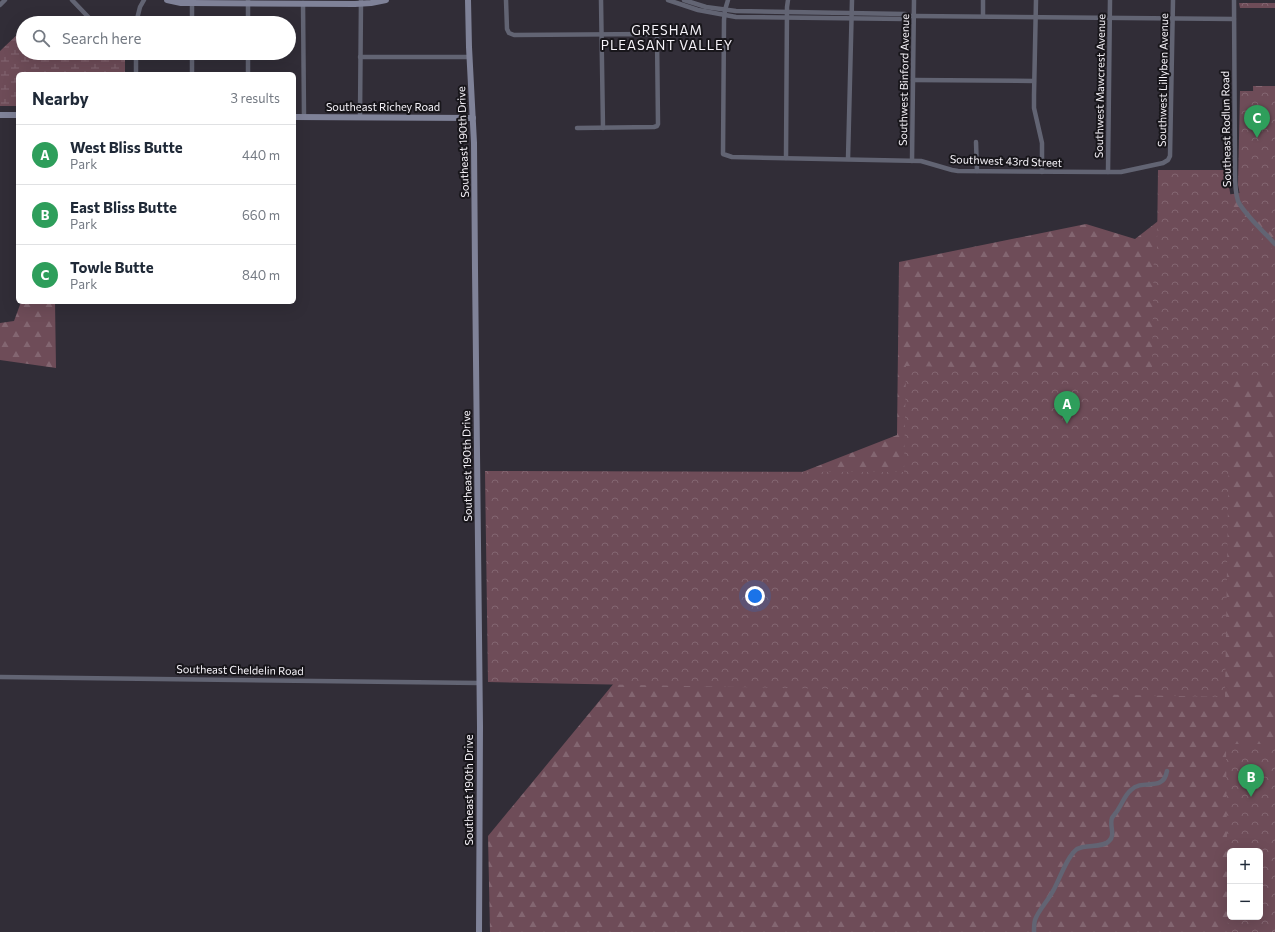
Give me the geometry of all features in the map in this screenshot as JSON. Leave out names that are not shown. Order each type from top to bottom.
[{"type":"main road","points":[[167,0],[192,3],[371,3],[386,0]]},
{"type":"main road","name":"Southeast 190th Drive","points":[[468,0],[469,57],[473,118],[479,682],[479,932]]},
{"type":"main road","points":[[0,115],[16,115]]},
{"type":"main road","name":"Southeast Richey Road","points":[[296,117],[473,118]]},
{"type":"street","points":[[0,5],[5,0]]},
{"type":"street","points":[[72,0],[87,16]]},
{"type":"street","points":[[138,16],[144,0]]},
{"type":"street","points":[[506,0],[507,30],[509,33],[514,35],[656,34],[658,37],[657,126],[577,128]]},
{"type":"street","points":[[602,0],[604,128]]},
{"type":"street","points":[[668,0],[694,10],[725,16],[905,19],[911,16]]},
{"type":"street","points":[[684,0],[706,7],[725,10],[852,12],[905,14],[911,16],[1234,19]]},
{"type":"street","points":[[725,16],[728,0]]},
{"type":"street","points":[[786,158],[788,0]]},
{"type":"street","points":[[848,159],[852,0]]},
{"type":"street","name":"Southwest Binford Avenue","points":[[912,161],[913,80],[911,16],[914,0]]},
{"type":"street","points":[[983,0],[983,16]]},
{"type":"street","points":[[1036,0],[1034,108],[1042,143],[1042,172]]},
{"type":"street","name":"Southwest Mawcrest Avenue","points":[[1108,172],[1110,0]]},
{"type":"street","name":"Southwest Lillyben Avenue","points":[[1168,159],[1171,152],[1173,0]]},
{"type":"street","name":"Southeast Rodlun Road","points":[[1234,0],[1236,193],[1241,205],[1252,220],[1275,244]]},
{"type":"street","points":[[248,2],[248,16]]},
{"type":"street","points":[[360,2],[360,117]]},
{"type":"street","points":[[192,3],[192,16]]},
{"type":"street","points":[[303,3],[304,117]]},
{"type":"street","name":"Southwest 43rd Street","points":[[725,16],[723,154],[732,157],[921,161],[952,170],[1042,172],[1121,172],[1163,163],[1168,159]]},
{"type":"street","points":[[360,57],[469,57]]},
{"type":"street","points":[[136,60],[136,72]]},
{"type":"street","points":[[192,60],[192,72]]},
{"type":"street","points":[[248,60],[248,72]]},
{"type":"street","points":[[913,80],[1034,81]]},
{"type":"street","points":[[976,142],[977,171]]},
{"type":"street","name":"Southeast Cheldelin Road","points":[[0,677],[479,682]]},
{"type":"street","points":[[1034,932],[1035,920],[1040,909],[1053,892],[1063,870],[1075,851],[1079,848],[1106,844],[1110,841],[1113,835],[1111,823],[1112,817],[1128,794],[1136,786],[1158,784],[1163,782],[1167,771]]},
{"type":"green space","points":[[1239,3],[1275,3],[1275,8],[1240,8]]},
{"type":"green space","points":[[16,36],[16,60],[125,60],[125,72],[16,72],[16,106],[0,106],[0,51]]},
{"type":"green space","points":[[1253,86],[1275,86],[1275,932],[490,932],[488,836],[624,671],[649,532],[897,435],[899,262],[1086,224],[1135,239],[1162,218],[1161,170],[1227,171],[1225,195],[1255,191]]},
{"type":"green space","points":[[1240,91],[1275,91],[1275,237],[1241,201],[1238,185]]},
{"type":"green space","points":[[1158,170],[1229,170],[1229,186],[1232,205],[1275,252],[1275,377],[1230,378],[1225,697],[488,682],[485,471],[904,472],[906,366],[1152,371],[1154,248],[1157,247]]},
{"type":"green space","points":[[20,304],[55,304],[56,368],[0,360],[0,323],[14,321]]},
{"type":"green space","points":[[1226,744],[1275,744],[1275,932],[1228,932],[1228,920],[1263,920],[1263,848],[1227,848]]},
{"type":"place","name":"Towle Butte","points":[[1257,138]]},
{"type":"place","name":"West Bliss Butte","points":[[1067,424]]},
{"type":"place","name":"East Bliss Butte","points":[[1251,797]]},
{"type":"district","name":"GRESHAM PLEASANT VALLEY","points":[[667,38]]}]
